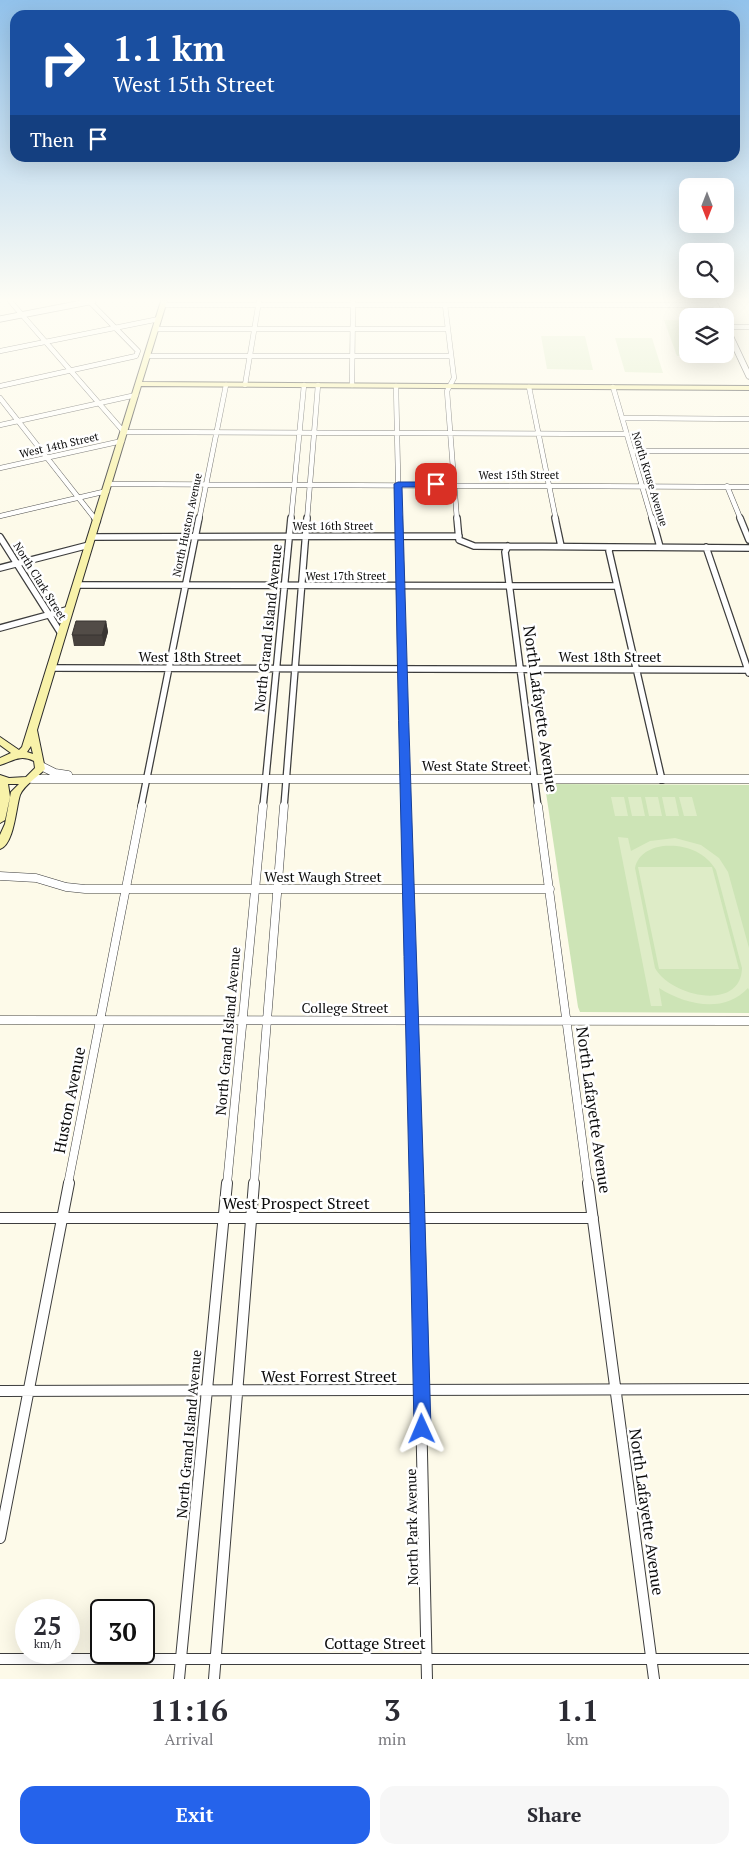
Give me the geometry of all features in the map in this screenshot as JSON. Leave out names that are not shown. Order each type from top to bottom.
[{"type":"main road","points":[[1,758],[20,754],[26,747],[141,379]]},
{"type":"main road","points":[[140,384],[749,388]]},
{"type":"main road","points":[[0,846],[10,824],[16,792],[31,780],[40,763],[33,728]]},
{"type":"main road","points":[[0,740],[20,754],[40,763]]},
{"type":"main road","points":[[0,820],[5,797],[1,778],[31,780]]},
{"type":"street","points":[[0,386],[31,379]]},
{"type":"street","points":[[78,379],[124,432],[626,434]]},
{"type":"street","points":[[245,385],[246,379]]},
{"type":"street","points":[[352,379],[352,385]]},
{"type":"street","points":[[453,379],[447,391],[459,536]]},
{"type":"street","name":"North Huston Avenue","points":[[168,669],[226,384]]},
{"type":"street","name":"North Grand Island Avenue","points":[[178,1679],[304,385]]},
{"type":"street","name":"North Grand Island Avenue","points":[[214,1679],[293,669],[318,385]]},
{"type":"street","name":"North Park Avenue","points":[[396,386],[404,780],[418,1218],[427,1679]]},
{"type":"street","points":[[529,387],[561,546]]},
{"type":"street","name":"North Kruse Avenue","points":[[613,387],[660,547]]},
{"type":"street","points":[[0,425],[136,395]]},
{"type":"street","points":[[0,398],[97,521]]},
{"type":"street","points":[[622,418],[749,419]]},
{"type":"street","name":"West 14th Street","points":[[0,468],[122,441]]},
{"type":"street","points":[[632,450],[749,451]]},
{"type":"street","name":"West 15th Street","points":[[78,498],[108,487],[206,484],[749,486]]},
{"type":"street","points":[[727,486],[749,540]]},
{"type":"street","points":[[0,516],[78,498]]},
{"type":"street","name":"West 16th Street","points":[[92,537],[459,536],[464,544],[474,546],[749,548]]},
{"type":"street","name":"North Clark Street","points":[[0,537],[62,635]]},
{"type":"street","points":[[0,568],[89,545]]},
{"type":"street","name":"North Lafayette Avenue","points":[[508,546],[505,552],[509,586],[654,1679]]},
{"type":"street","points":[[610,547],[609,552],[616,586],[662,780]]},
{"type":"street","points":[[706,548],[749,671]]},
{"type":"street","name":"West 17th Street","points":[[77,585],[616,586]]},
{"type":"street","points":[[0,628],[70,609]]},
{"type":"street","name":"West 18th Street","points":[[51,668],[749,671]]},
{"type":"street","name":"Huston Avenue","points":[[0,1538],[168,669]]},
{"type":"street","name":"West State Street","points":[[40,763],[55,773],[81,778]]},
{"type":"street","name":"West State Street","points":[[31,780],[81,778],[749,780]]},
{"type":"street","name":"West Waugh Street","points":[[0,876],[36,878],[75,888],[550,889]]},
{"type":"street","name":"College Street","points":[[0,1020],[749,1022]]},
{"type":"street","name":"West Prospect Street","points":[[0,1218],[593,1218]]},
{"type":"street","name":"West Forrest Street","points":[[0,1391],[749,1389]]},
{"type":"street","name":"Cottage Street","points":[[0,1659],[749,1660]]},
{"type":"green space","points":[[547,784],[749,785],[749,1013],[580,1012],[545,786]]},
{"type":"green space","points":[[611,797],[624,797],[628,816],[615,816]]},
{"type":"green space","points":[[628,797],[641,797],[645,816],[632,816]]},
{"type":"green space","points":[[645,797],[658,797],[662,816],[649,816]]},
{"type":"green space","points":[[662,797],[675,797],[679,816],[666,816]]},
{"type":"green space","points":[[679,797],[692,797],[697,816],[684,816]]},
{"type":"green space","points":[[618,837],[628,838],[631,851],[650,841],[675,838],[701,845],[719,858],[728,872],[749,948],[749,990],[748,988],[728,1001],[705,1004],[681,999],[659,988],[662,1006],[651,1006]],"holes":[[[671,846],[693,850],[706,858],[716,870],[742,968],[739,982],[730,991],[718,995],[689,992],[663,978],[655,968],[635,868],[642,855],[649,850]]]},
{"type":"green space","points":[[638,867],[712,867],[739,969],[659,969]]},
{"type":"building","points":[[76,621],[106,621],[102,635],[72,635]]},
{"type":"route","points":[[422,1429],[417,1149],[404,780],[398,484],[436,484]]}]
